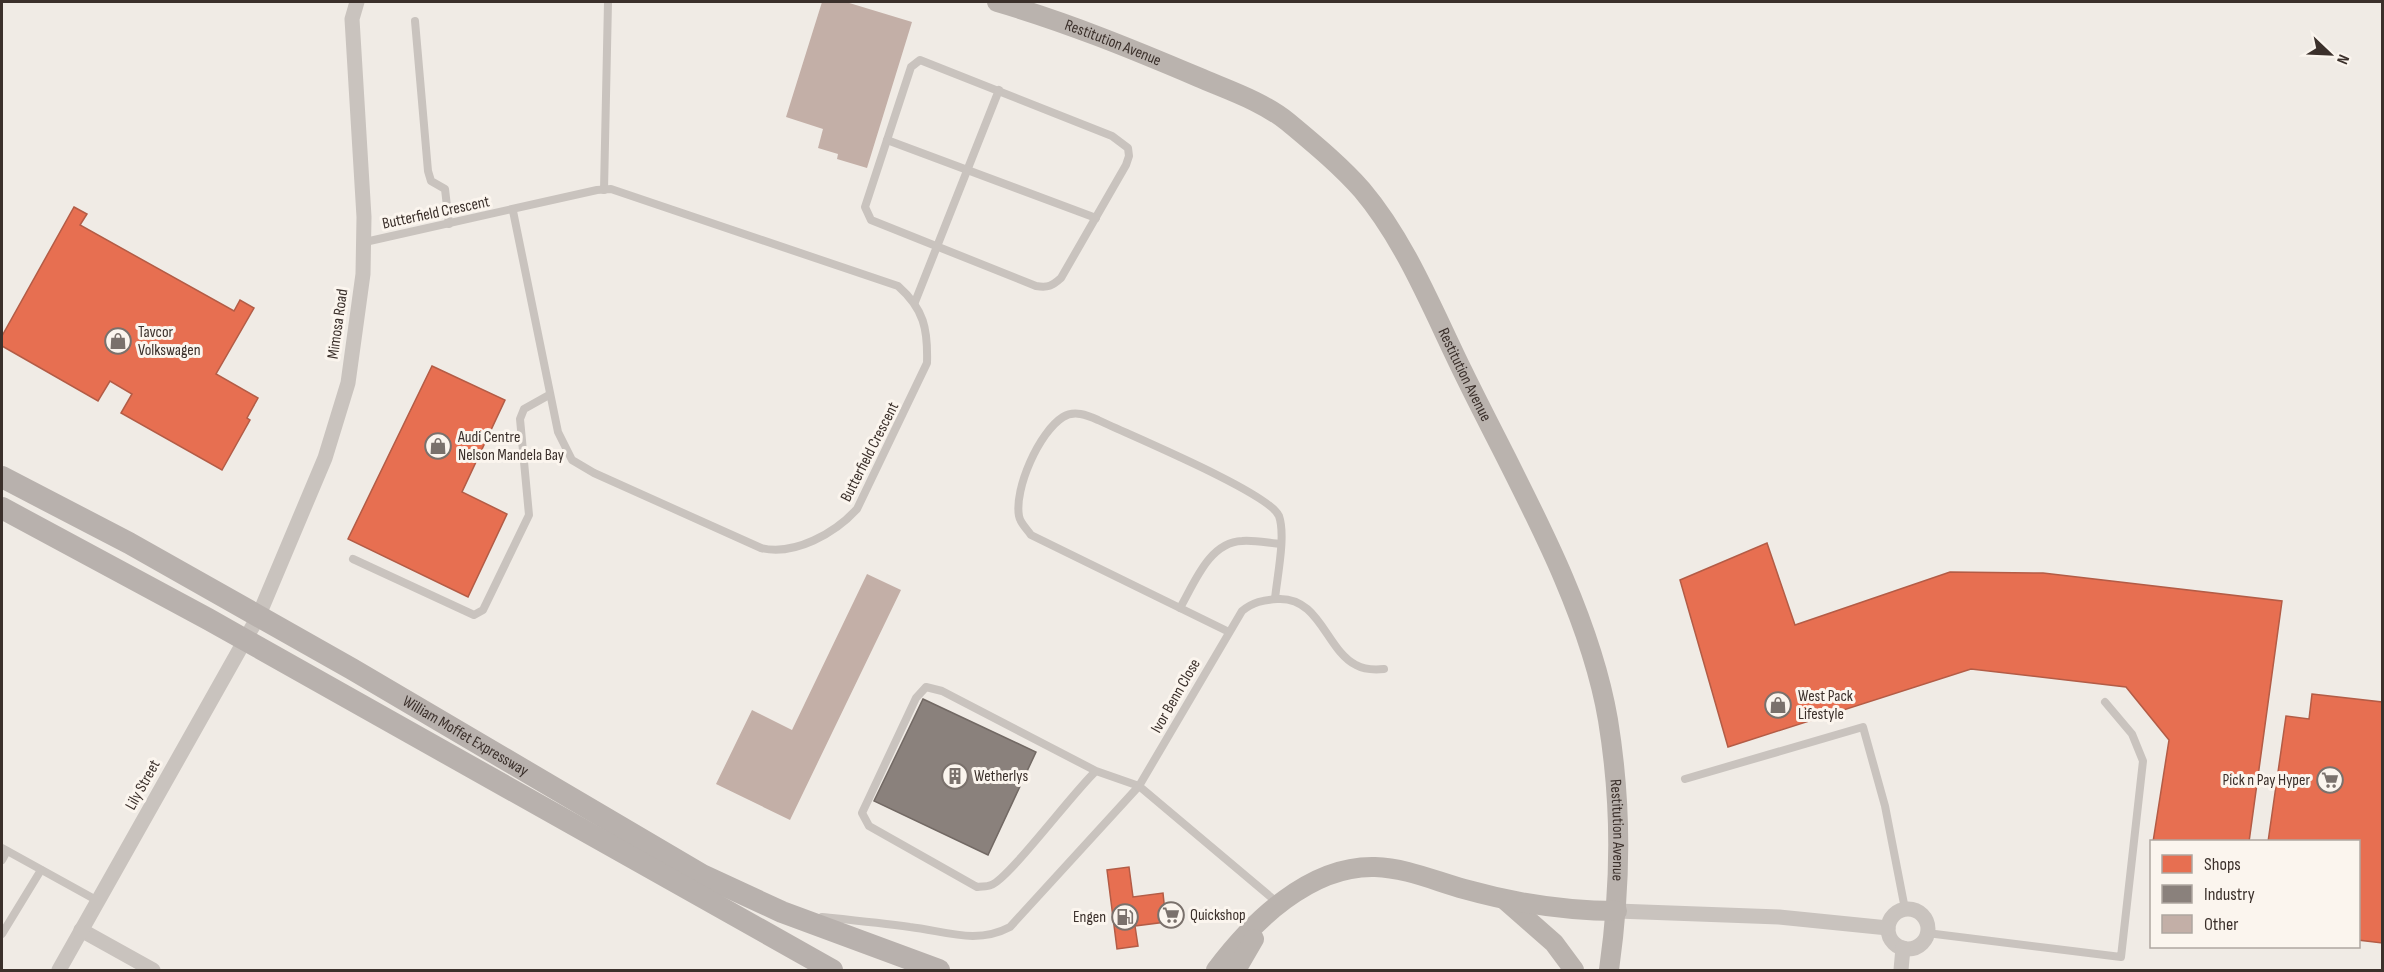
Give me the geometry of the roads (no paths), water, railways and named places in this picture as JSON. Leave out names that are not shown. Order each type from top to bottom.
[{"type":"main road","name":"William Moffet Expressway","points":[[2,477],[129,543],[389,691],[702,875],[782,912],[939,970]]},
{"type":"main road","name":"William Moffet Expressway","points":[[2,508],[245,640],[832,970]]},
{"type":"street","name":"Mimosa Road","points":[[343,2],[352,19]]},
{"type":"street","name":"Mimosa Road","points":[[258,617],[316,485],[348,382],[361,295],[365,242],[352,19],[357,2]]},
{"type":"street","name":"Restitution Avenue","points":[[998,2],[1128,47],[1251,99],[1285,119],[1330,158],[1363,191],[1398,243],[1531,510],[1567,589],[1593,659],[1607,717],[1621,843],[1617,911],[1609,970]]},
{"type":"street","name":"Lily Street","points":[[59,970],[258,617]]},
{"type":"street","points":[[1216,970],[1265,918],[1305,886],[1321,878],[1350,869],[1376,867],[1410,873],[1522,903],[1593,911],[1779,917],[1888,928]]},
{"type":"street","points":[[1503,898],[1554,943],[1574,970]]},
{"type":"street","points":[[1905,909],[1919,913],[1923,917],[1927,933],[1917,947],[1903,948],[1892,941],[1888,928],[1893,915],[1905,909]]},
{"type":"street","points":[[1236,970],[1265,918]]},
{"type":"street","points":[[81,930],[153,970]]},
{"type":"street","points":[[1901,970],[1903,948]]},
{"type":"lane","points":[[604,190],[608,2]]},
{"type":"lane","points":[[415,21],[428,171],[431,181],[445,189],[449,224]]},
{"type":"lane","points":[[920,60],[999,90],[1113,136],[1128,148],[1129,156],[1126,165],[1096,218],[1061,278],[1047,288],[871,220],[866,214],[866,207],[887,140],[915,62],[920,60]]},
{"type":"lane","points":[[915,302],[999,90]]},
{"type":"lane","points":[[887,140],[1096,218]]},
{"type":"lane","name":"Butterfield Crescent","points":[[365,242],[604,190],[629,194],[898,286],[915,302],[928,342],[927,363],[857,509],[843,524],[831,532],[774,551],[761,548],[584,468],[572,460],[564,448],[549,395],[513,211]]},
{"type":"lane","points":[[353,559],[474,615],[483,610],[529,515],[520,419],[524,409],[549,395]]},
{"type":"lane","points":[[1229,632],[1031,535],[1019,519],[1017,498],[1033,456],[1048,431],[1064,416],[1082,413],[1250,492],[1274,508],[1280,518],[1281,544],[1275,599],[1301,604],[1355,665],[1372,670],[1384,669]]},
{"type":"lane","points":[[1180,608],[1207,561],[1222,548],[1240,541],[1281,544]]},
{"type":"lane","name":"Ivor Benn Close","points":[[782,912],[914,927],[960,936],[989,936],[1010,927],[1139,786],[1242,611],[1249,605],[1275,599]]},
{"type":"lane","points":[[1096,771],[1061,807],[1006,875],[992,885],[977,887],[869,826],[862,813],[916,698],[926,687],[942,691],[1096,771],[1139,786],[1280,905]]},
{"type":"lane","points":[[1927,933],[2121,957],[2143,761],[2132,734],[2105,702]]},
{"type":"lane","points":[[1685,779],[1863,727],[1885,806],[1905,909]]},
{"type":"lane","points":[[2,860],[4,849],[98,902]]},
{"type":"lane","points":[[2,934],[41,870]]},
{"type":"place","name":"Tavcor Volkswagen","points":[[118,341]]},
{"type":"place","name":"Audi Centre Nelson Mandela Bay","points":[[438,446]]},
{"type":"place","name":"West Pack Lifestyle","points":[[1778,705]]},
{"type":"place","name":"Wetherlys","points":[[955,776]]},
{"type":"place","name":"Pick n Pay Hyper","points":[[2330,780]]},
{"type":"place","name":"Quickshop","points":[[1171,915]]},
{"type":"place","name":"Engen","points":[[1125,917]]}]
